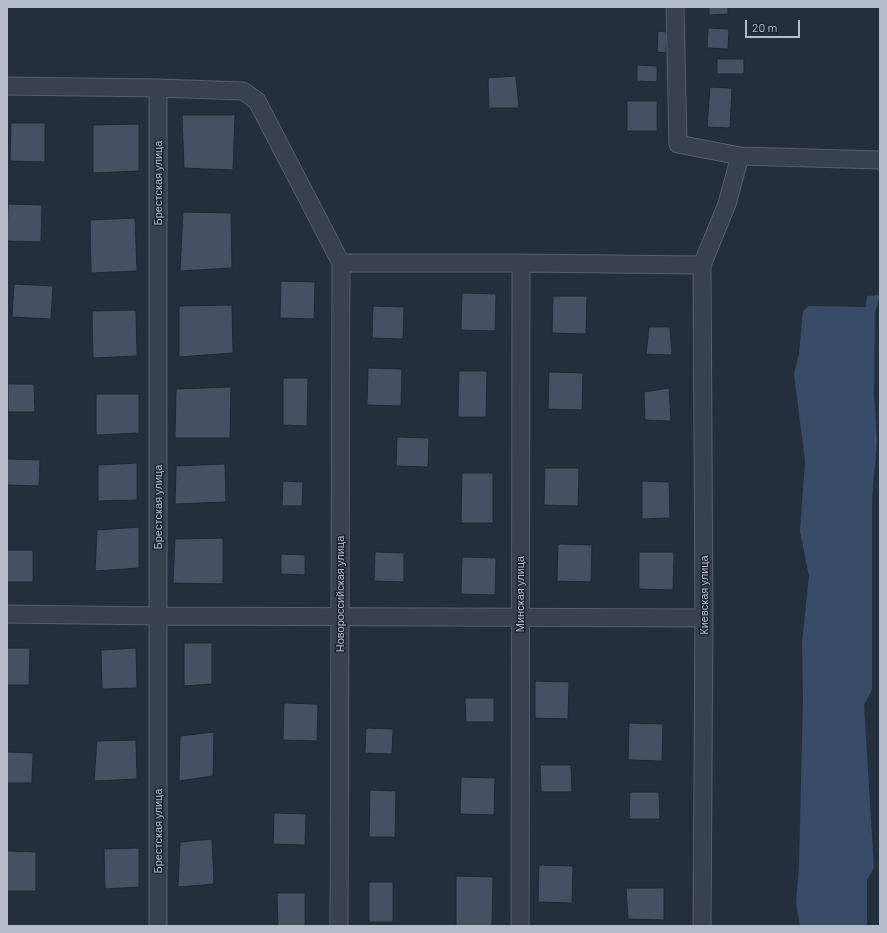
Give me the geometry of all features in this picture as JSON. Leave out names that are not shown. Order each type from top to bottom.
[{"type":"street","points":[[675,7],[678,144],[740,156],[880,160]]},
{"type":"street","points":[[7,86],[243,91],[257,101],[341,263],[702,265],[727,204],[740,156]]},
{"type":"street","name":"Брестская улица","points":[[158,88],[158,926]]},
{"type":"street","name":"Новороссийская улица","points":[[339,926],[341,263]]},
{"type":"street","name":"Минская улица","points":[[520,926],[521,263]]},
{"type":"street","name":"Киевская улица","points":[[702,265],[704,618],[702,926]]},
{"type":"street","points":[[7,614],[704,618]]},
{"type":"water","points":[[880,295],[875,313],[874,394],[877,441],[872,499],[872,690],[864,705],[874,868],[867,880],[867,926],[800,926],[796,903],[799,866],[803,700],[802,643],[809,576],[800,531],[805,461],[794,374],[799,354],[803,311],[809,306],[866,307],[867,296]]},
{"type":"building","points":[[709,7],[728,7],[728,14],[709,15]]},
{"type":"building","points":[[708,28],[729,29],[728,49],[707,48]]},
{"type":"building","points":[[658,31],[667,32],[666,53],[657,52]]},
{"type":"building","points":[[717,59],[744,59],[744,74],[717,74]]},
{"type":"building","points":[[637,65],[657,66],[657,82],[637,81]]},
{"type":"building","points":[[516,76],[519,108],[489,108],[488,78]]},
{"type":"building","points":[[710,87],[732,88],[730,128],[707,127]]},
{"type":"building","points":[[627,101],[657,101],[657,131],[627,131]]},
{"type":"building","points":[[182,115],[235,115],[233,170],[184,168]]},
{"type":"building","points":[[11,123],[45,123],[45,162],[10,161]]},
{"type":"building","points":[[139,124],[139,171],[93,173],[93,125]]},
{"type":"building","points":[[8,204],[42,205],[41,242],[7,241]]},
{"type":"building","points":[[183,212],[231,213],[232,268],[180,271]]},
{"type":"building","points":[[135,218],[137,271],[91,273],[90,220]]},
{"type":"building","points":[[281,281],[315,282],[314,319],[280,318]]},
{"type":"building","points":[[14,284],[53,286],[51,319],[12,317]]},
{"type":"building","points":[[462,293],[496,294],[495,331],[461,330]]},
{"type":"building","points":[[553,296],[587,296],[586,334],[552,333]]},
{"type":"building","points":[[232,305],[233,353],[179,357],[179,306]]},
{"type":"building","points":[[373,306],[404,307],[403,339],[372,338]]},
{"type":"building","points":[[136,310],[137,356],[93,358],[92,311]]},
{"type":"building","points":[[649,327],[670,327],[672,355],[646,354]]},
{"type":"building","points":[[368,368],[402,369],[401,406],[367,405]]},
{"type":"building","points":[[459,371],[487,371],[486,417],[458,417]]},
{"type":"building","points":[[549,372],[583,373],[582,410],[548,409]]},
{"type":"building","points":[[283,378],[308,378],[307,426],[283,425]]},
{"type":"building","points":[[8,384],[34,384],[35,412],[8,412]]},
{"type":"building","points":[[231,387],[230,438],[175,438],[176,389]]},
{"type":"building","points":[[669,388],[671,421],[645,420],[644,392]]},
{"type":"building","points":[[96,394],[139,394],[139,433],[96,435]]},
{"type":"building","points":[[397,437],[429,438],[428,467],[396,466]]},
{"type":"building","points":[[7,459],[40,460],[39,486],[7,485]]},
{"type":"building","points":[[137,463],[137,500],[98,501],[98,465]]},
{"type":"building","points":[[225,464],[226,502],[175,504],[176,466]]},
{"type":"building","points":[[545,468],[579,468],[578,506],[544,505]]},
{"type":"building","points":[[462,473],[493,473],[493,523],[461,523]]},
{"type":"building","points":[[283,481],[303,482],[302,506],[282,506]]},
{"type":"building","points":[[642,481],[669,482],[670,518],[642,519]]},
{"type":"building","points":[[139,527],[139,568],[95,571],[97,530]]},
{"type":"building","points":[[223,538],[223,584],[173,583],[175,539]]},
{"type":"building","points":[[558,544],[592,545],[591,582],[557,581]]},
{"type":"building","points":[[7,550],[33,550],[33,582],[7,582]]},
{"type":"building","points":[[375,552],[404,553],[404,582],[374,581]]},
{"type":"building","points":[[639,552],[674,552],[673,590],[639,589]]},
{"type":"building","points":[[281,554],[305,555],[305,575],[281,574]]},
{"type":"building","points":[[462,557],[496,558],[495,595],[461,594]]},
{"type":"building","points":[[184,643],[212,643],[212,684],[184,686]]},
{"type":"building","points":[[7,648],[30,648],[29,685],[7,685]]},
{"type":"building","points":[[136,648],[137,688],[102,689],[101,650]]},
{"type":"building","points":[[535,681],[569,682],[568,719],[535,718]]},
{"type":"building","points":[[465,698],[494,698],[494,722],[466,722]]},
{"type":"building","points":[[284,703],[318,704],[317,741],[283,740]]},
{"type":"building","points":[[629,723],[663,724],[662,761],[628,760]]},
{"type":"building","points":[[366,728],[393,729],[392,754],[365,753]]},
{"type":"building","points":[[214,732],[213,776],[179,781],[180,736]]},
{"type":"building","points":[[136,740],[137,779],[94,781],[97,741]]},
{"type":"building","points":[[7,752],[33,753],[32,783],[7,783]]},
{"type":"building","points":[[540,765],[571,765],[572,792],[541,792]]},
{"type":"building","points":[[461,777],[495,778],[494,815],[460,814]]},
{"type":"building","points":[[370,790],[396,791],[395,837],[369,837]]},
{"type":"building","points":[[630,792],[659,792],[660,819],[629,819]]},
{"type":"building","points":[[274,813],[306,814],[305,845],[273,844]]},
{"type":"building","points":[[212,839],[214,884],[178,887],[180,842]]},
{"type":"building","points":[[139,848],[139,887],[105,889],[104,849]]},
{"type":"building","points":[[7,851],[36,852],[36,891],[7,891]]},
{"type":"building","points":[[539,865],[573,866],[572,903],[538,902]]},
{"type":"building","points":[[456,876],[493,877],[492,926],[456,926]]},
{"type":"building","points":[[369,882],[393,882],[393,922],[369,922]]},
{"type":"building","points":[[626,888],[664,888],[664,920],[628,919]]},
{"type":"building","points":[[277,893],[305,893],[305,926],[278,926]]}]
